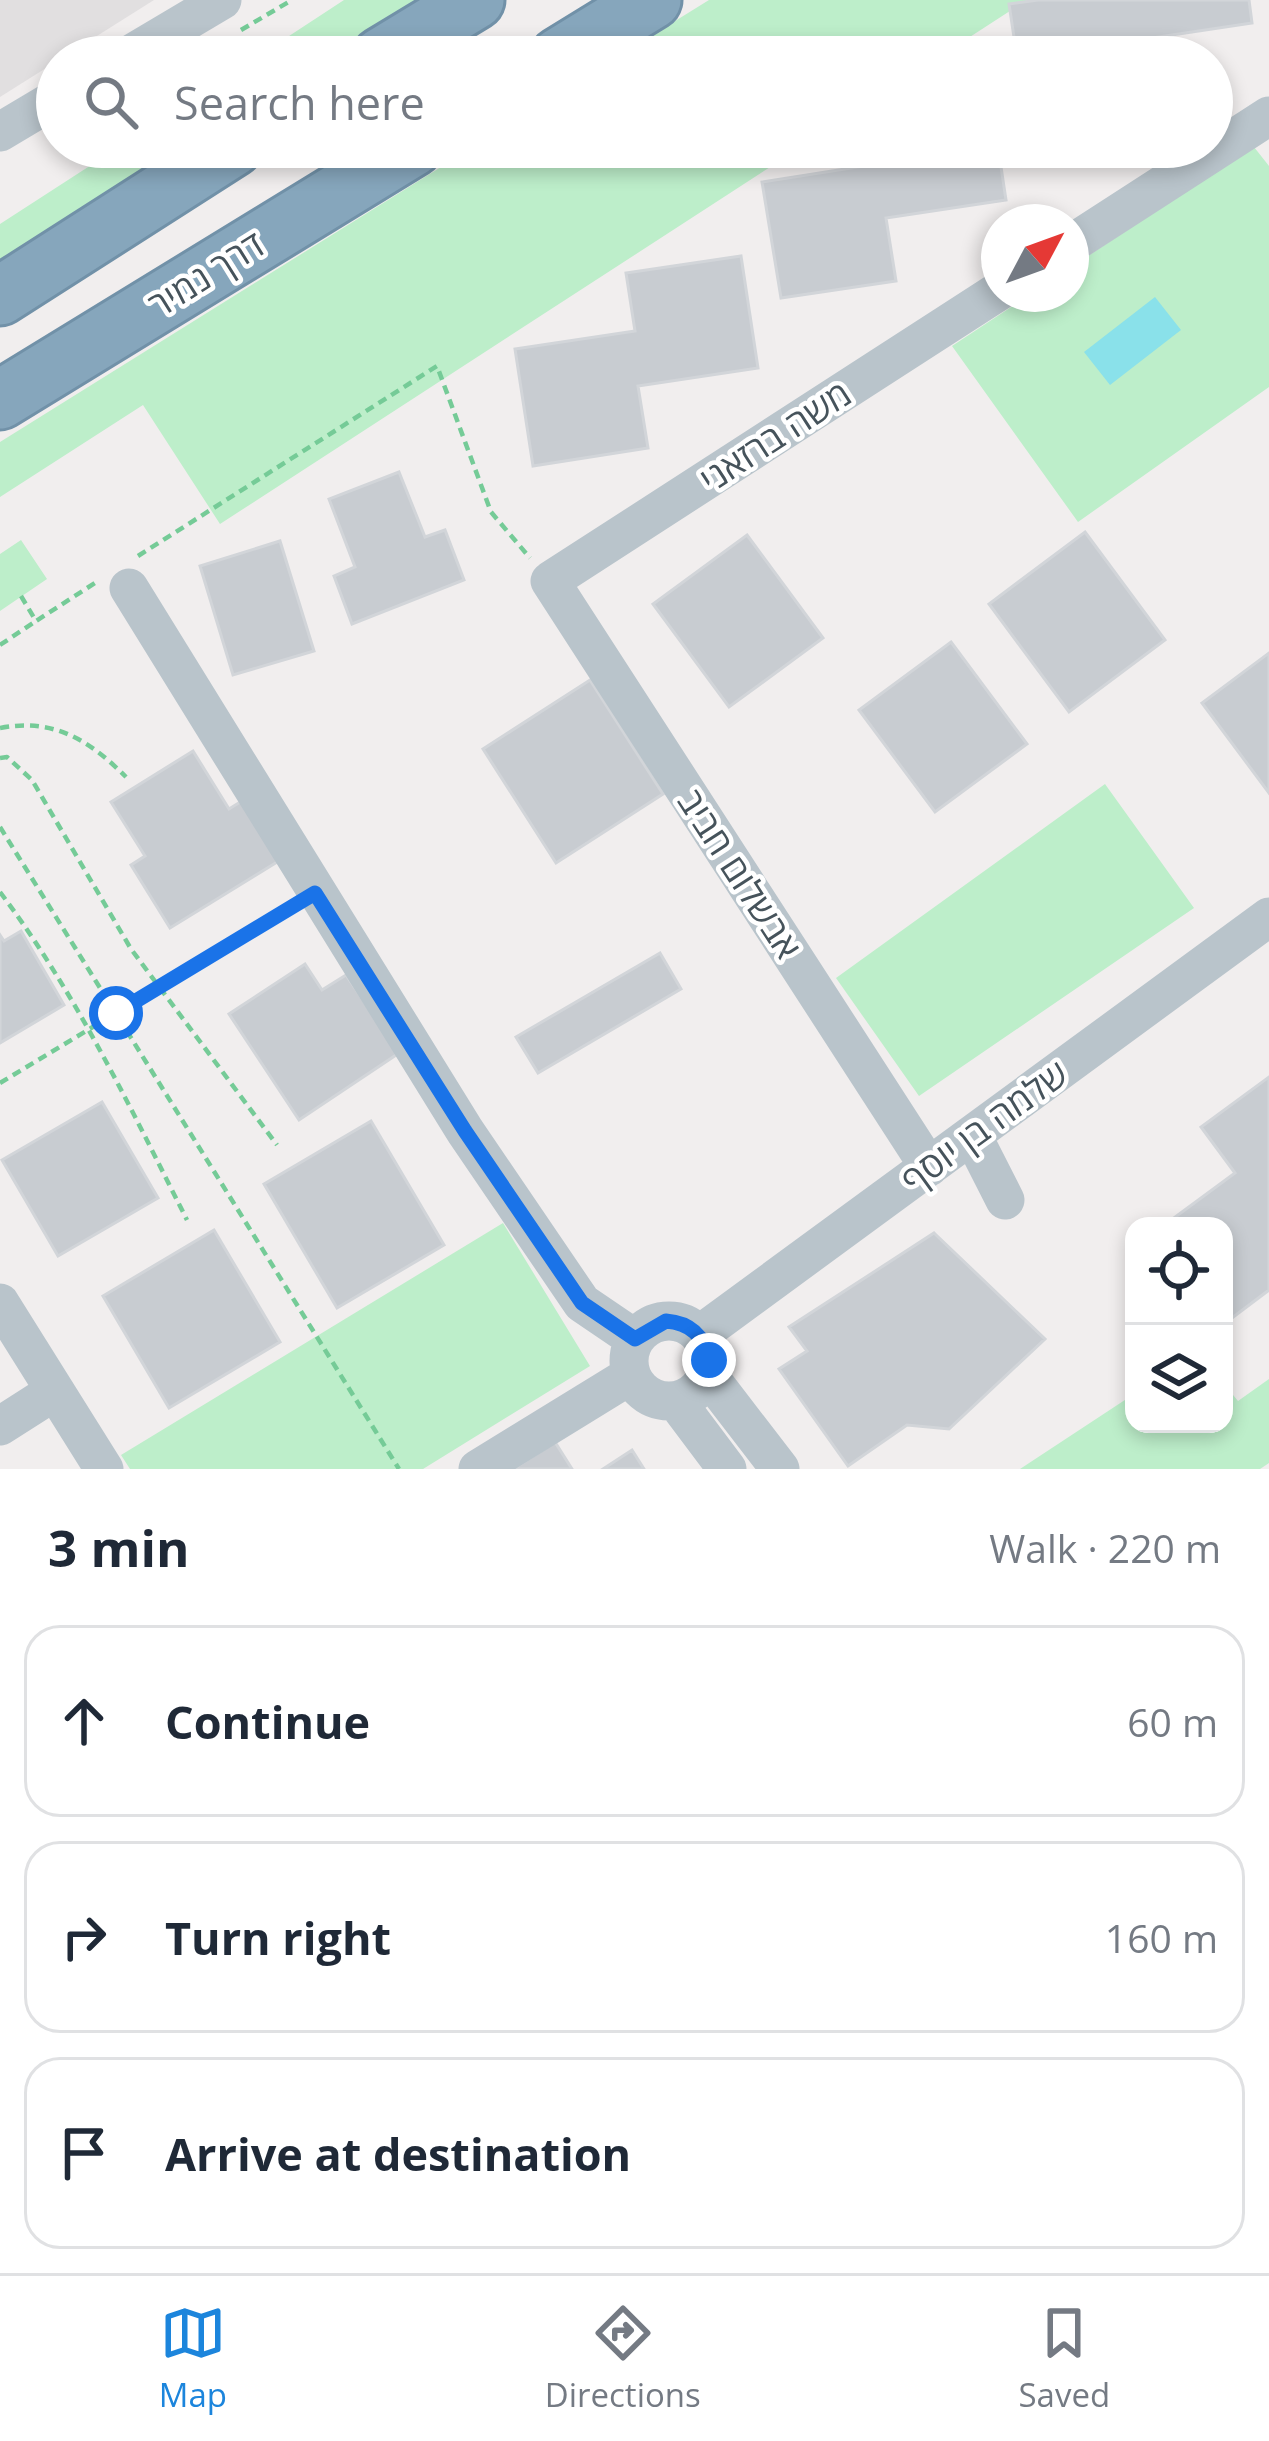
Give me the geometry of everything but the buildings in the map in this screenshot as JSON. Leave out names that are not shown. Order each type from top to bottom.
[{"type":"highway","points":[[415,36],[475,0]]},
{"type":"highway","points":[[593,36],[652,0]]},
{"type":"highway","points":[[0,296],[200,168]]},
{"type":"highway","name":"דרך נמיר","points":[[0,400],[378,168]]},
{"type":"street","points":[[180,36],[228,17]]},
{"type":"street","points":[[0,132],[36,111]]},
{"type":"street","points":[[1233,139],[1269,116]]},
{"type":"street","points":[[1089,232],[1189,168]]},
{"type":"street","name":"משה ברזאני","points":[[550,581],[981,303]]},
{"type":"street","points":[[127,572],[315,893],[465,1131],[582,1303],[633,1357],[649,1396],[676,1401],[695,1392],[709,1360],[699,1335],[666,1321],[633,1357],[478,1469]]},
{"type":"street","name":"אבשלום חביב","points":[[550,581],[929,1167]]},
{"type":"street","name":"שלמה בן יוסף","points":[[699,1335],[1269,917]]},
{"type":"street","points":[[972,1135],[1005,1200]]},
{"type":"street","points":[[0,1303],[104,1469]]},
{"type":"street","points":[[706,1374],[780,1469]]},
{"type":"street","points":[[0,1426],[55,1391]]},
{"type":"street","points":[[676,1401],[727,1469]]},
{"type":"path","points":[[228,17],[292,0]]},
{"type":"path","points":[[0,645],[127,572],[437,366],[490,512],[550,581]]},
{"type":"path","points":[[21,596],[36,621]]},
{"type":"path","points":[[0,728],[33,722],[62,730],[99,750],[125,777]]},
{"type":"path","points":[[0,758],[7,757],[32,780],[131,949],[278,1145]]},
{"type":"path","points":[[0,826],[399,1469]]},
{"type":"path","points":[[0,892],[40,946],[87,1028],[187,1220]]},
{"type":"path","points":[[0,1083],[315,893]]},
{"type":"shaded area","points":[[0,0],[154,0],[97,36],[36,36],[36,74],[0,97]]},
{"type":"green space","points":[[344,0],[422,0],[364,36],[289,36]]},
{"type":"green space","points":[[709,0],[1027,0],[971,36],[651,36]]},
{"type":"green space","points":[[1254,147],[1269,166],[1269,387],[1078,522],[952,346],[1004,312],[1089,312],[1089,255],[1222,168],[1233,168],[1233,161]]},
{"type":"green space","points":[[87,168],[155,168],[0,266],[0,224]]},
{"type":"green space","points":[[439,168],[769,168],[220,524],[143,405],[0,497],[0,442]]},
{"type":"green space","points":[[21,540],[47,579],[0,611],[0,554]]},
{"type":"green space","points":[[1105,784],[1194,908],[919,1096],[836,978]]},
{"type":"green space","points":[[503,1223],[590,1366],[423,1469],[130,1469],[121,1455]]},
{"type":"green space","points":[[1269,1379],[1269,1463],[1260,1469],[1020,1469],[1125,1400],[1125,1433],[1233,1433],[1233,1395],[1238,1401]]},
{"type":"water","points":[[1155,297],[1181,330],[1110,385],[1084,352]]},
{"type":"route","points":[[116,1013],[315,893],[465,1131],[582,1303],[635,1339],[666,1321],[690,1327],[706,1347],[709,1360]]}]
